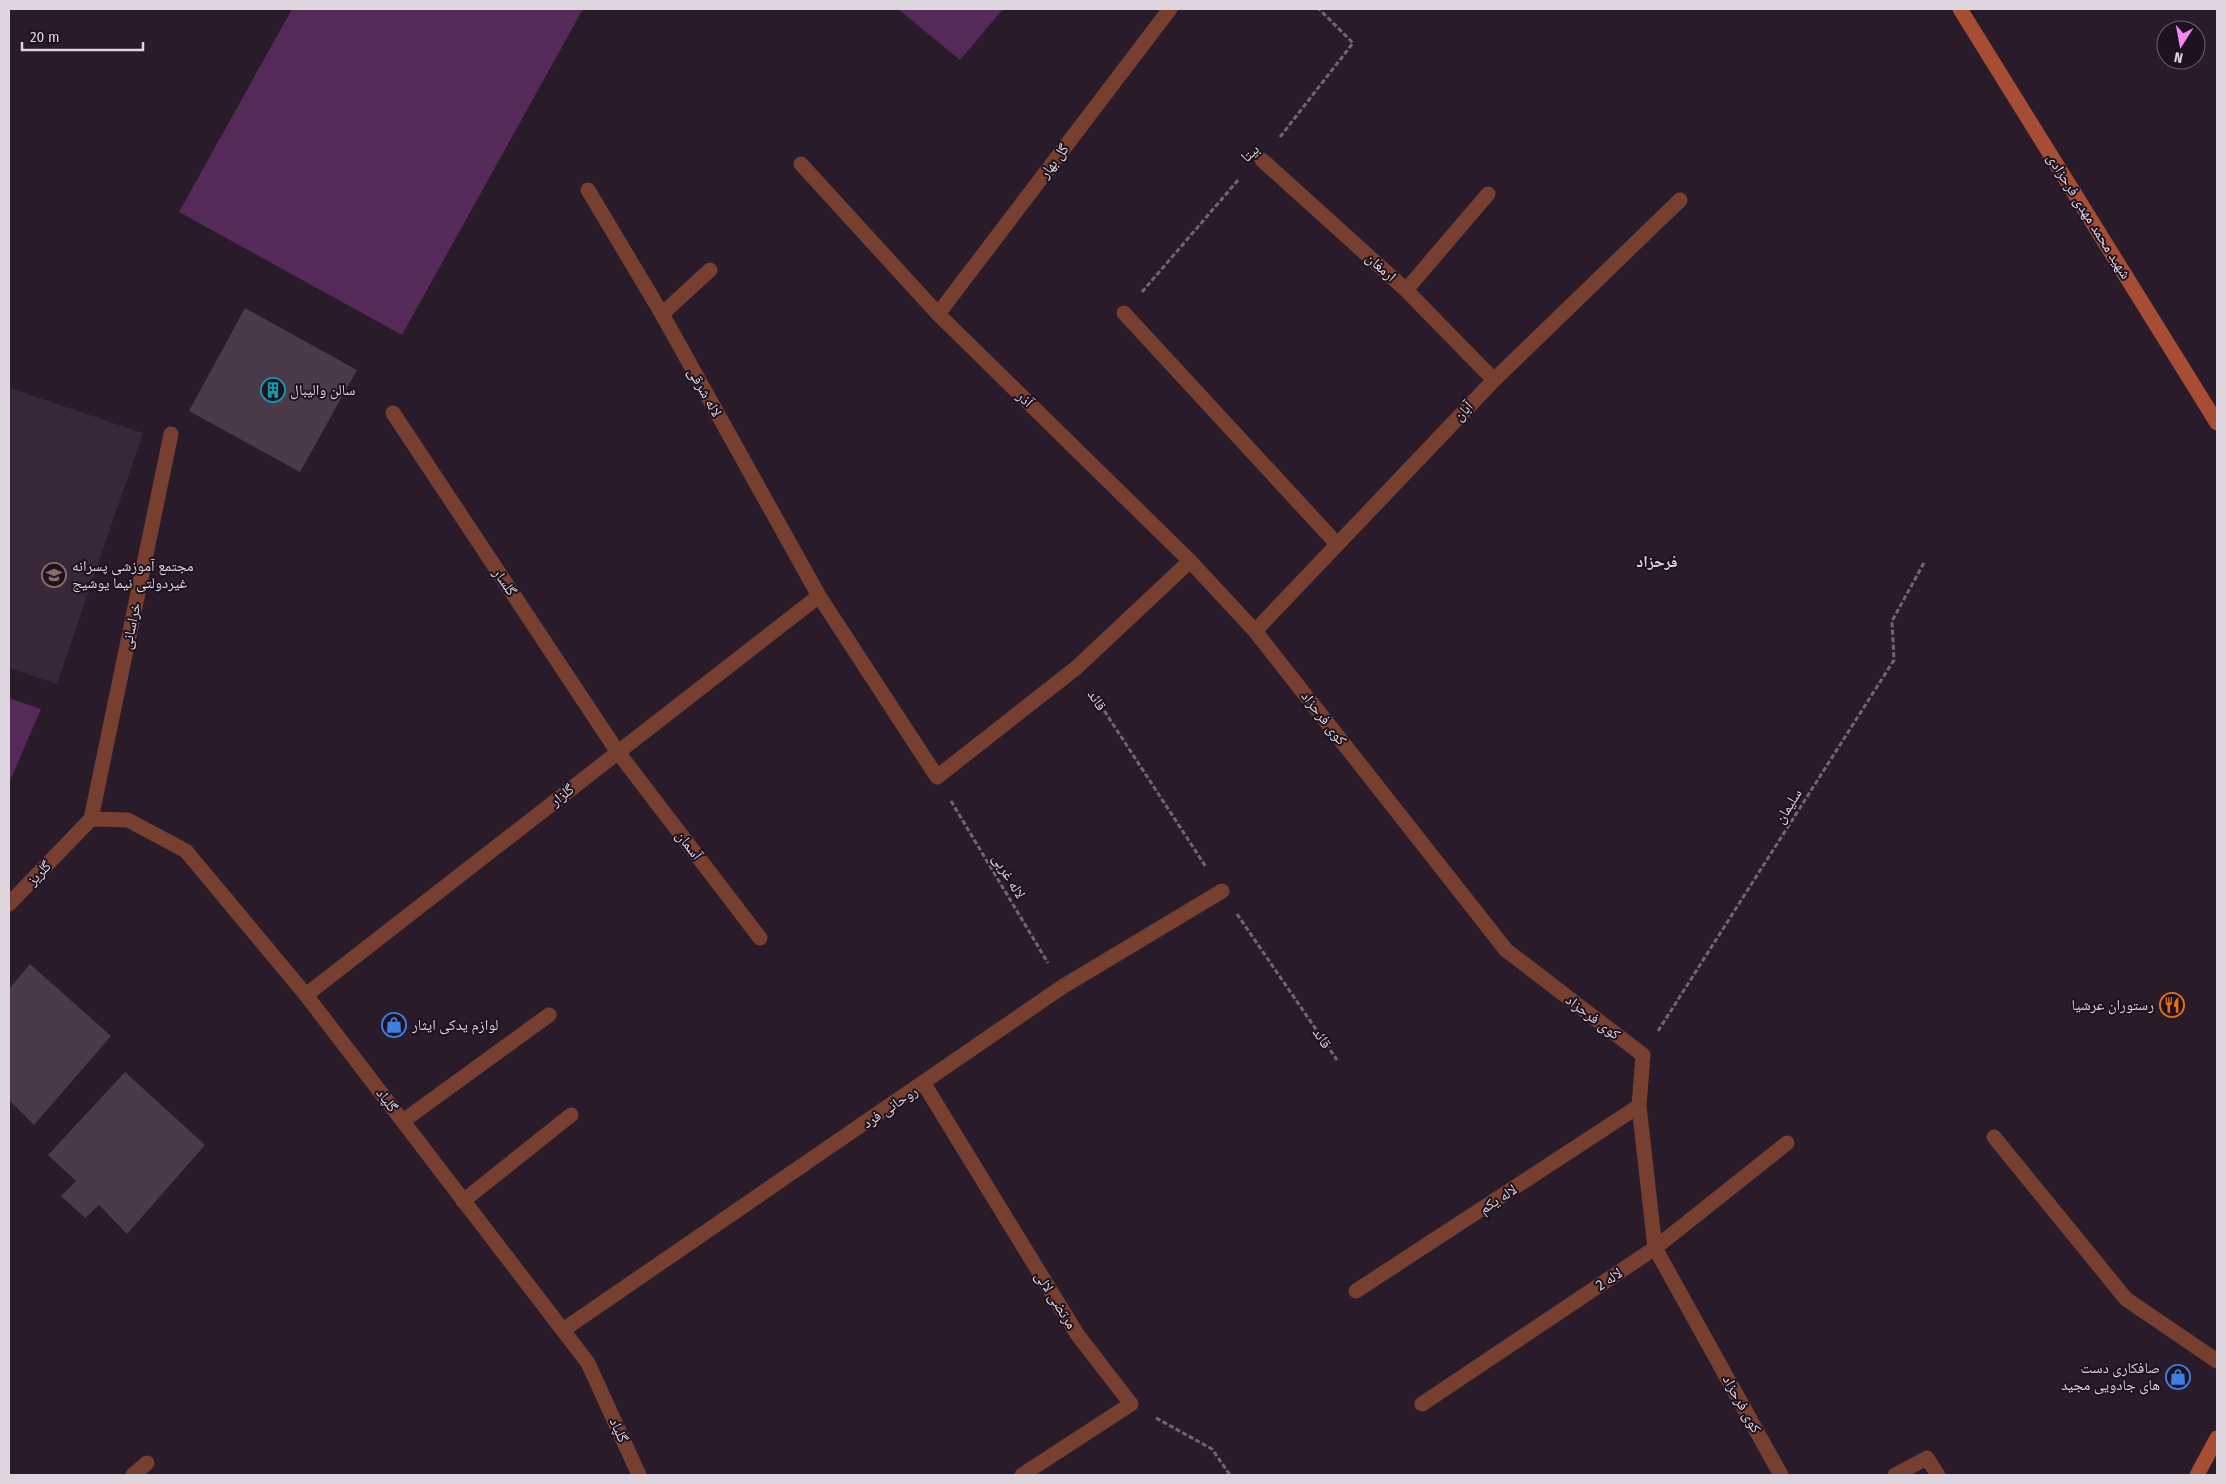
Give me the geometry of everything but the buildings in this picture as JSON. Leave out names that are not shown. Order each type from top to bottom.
[{"type":"street","name":"گل بهار","points":[[938,314],[1170,9]]},
{"type":"street","name":"شهید محمد مهدی فرحزادی","points":[[1960,9],[2217,423]]},
{"type":"street","name":"ارمغان","points":[[1262,160],[1406,290],[1494,380]]},
{"type":"street","name":"آذر","points":[[800,164],[938,314],[1190,561],[1255,630]]},
{"type":"street","name":"لاله شرقی","points":[[588,190],[662,314],[819,596]]},
{"type":"street","points":[[1406,290],[1488,194]]},
{"type":"street","name":"آبان","points":[[1255,630],[1494,380],[1680,200]]},
{"type":"street","points":[[662,314],[710,270]]},
{"type":"street","points":[[1124,313],[1337,544]]},
{"type":"street","name":"گلسار","points":[[393,413],[618,751]]},
{"type":"street","name":"خراسانی","points":[[91,819],[171,434]]},
{"type":"street","points":[[819,596],[937,777],[1076,668],[1190,561]]},
{"type":"street","name":"گلزار","points":[[306,995],[819,596]]},
{"type":"street","name":"کوی فرحزاد","points":[[1255,630],[1506,950],[1643,1055],[1640,1106],[1655,1248],[1781,1475]]},
{"type":"street","name":"آسمان","points":[[618,751],[760,938]]},
{"type":"street","name":"گلریز","points":[[9,904],[91,819]]},
{"type":"street","name":"گلپاد","points":[[91,819],[128,820],[186,851],[306,995],[588,1363],[639,1475]]},
{"type":"street","name":"روحانی فرد","points":[[563,1330],[924,1084],[1062,987],[1222,891]]},
{"type":"street","points":[[403,1121],[549,1015]]},
{"type":"street","name":"مرتضی لالی","points":[[924,1084],[1077,1334],[1131,1404]]},
{"type":"street","name":"لاله یکم","points":[[1356,1291],[1640,1106]]},
{"type":"street","points":[[463,1200],[571,1115]]},
{"type":"street","points":[[1994,1137],[2126,1299],[2217,1361]]},
{"type":"street","name":"لاله 2","points":[[1422,1404],[1655,1248],[1788,1144]]},
{"type":"street","points":[[1022,1475],[1131,1404]]},
{"type":"street","points":[[2197,1475],[2217,1438]]},
{"type":"street","points":[[1895,1475],[1927,1458],[1938,1475]]},
{"type":"street","points":[[134,1475],[147,1462]]},
{"type":"path","name":"بیتا","points":[[1124,313],[1250,166],[1262,160],[1353,43],[1319,9]]},
{"type":"path","name":"سلیمان","points":[[1643,1055],[1894,660],[1892,621],[1925,561]]},
{"type":"path","name":"قائد","points":[[1076,668],[1222,891],[1337,1060]]},
{"type":"path","name":"لاله غربی","points":[[937,777],[1062,987]]},
{"type":"path","points":[[1131,1404],[1212,1448],[1230,1475]]},
{"type":"shaded area","points":[[292,9],[583,9],[402,335],[179,212]]},
{"type":"shaded area","points":[[898,9],[1003,9],[960,60]]},
{"type":"shaded area","points":[[9,388],[143,433],[57,684],[9,668]]},
{"type":"shaded area","points":[[9,698],[41,709],[9,783]]},
{"type":"place","name":"سالن والیبال","points":[[273,390]]},
{"type":"place","name":"مجتمع آموزشی پسرانه غیردولتی نیما یوشیج","points":[[54,575]]},
{"type":"place","name":"رستوران عرشیا","points":[[2172,1005]]},
{"type":"place","name":"لوازم یدکی ایثار","points":[[394,1025]]},
{"type":"place","name":"صافکاری دست های جادویی مجید","points":[[2178,1377]]},
{"type":"district","name":"فرحزاد","points":[[1657,561]]}]
